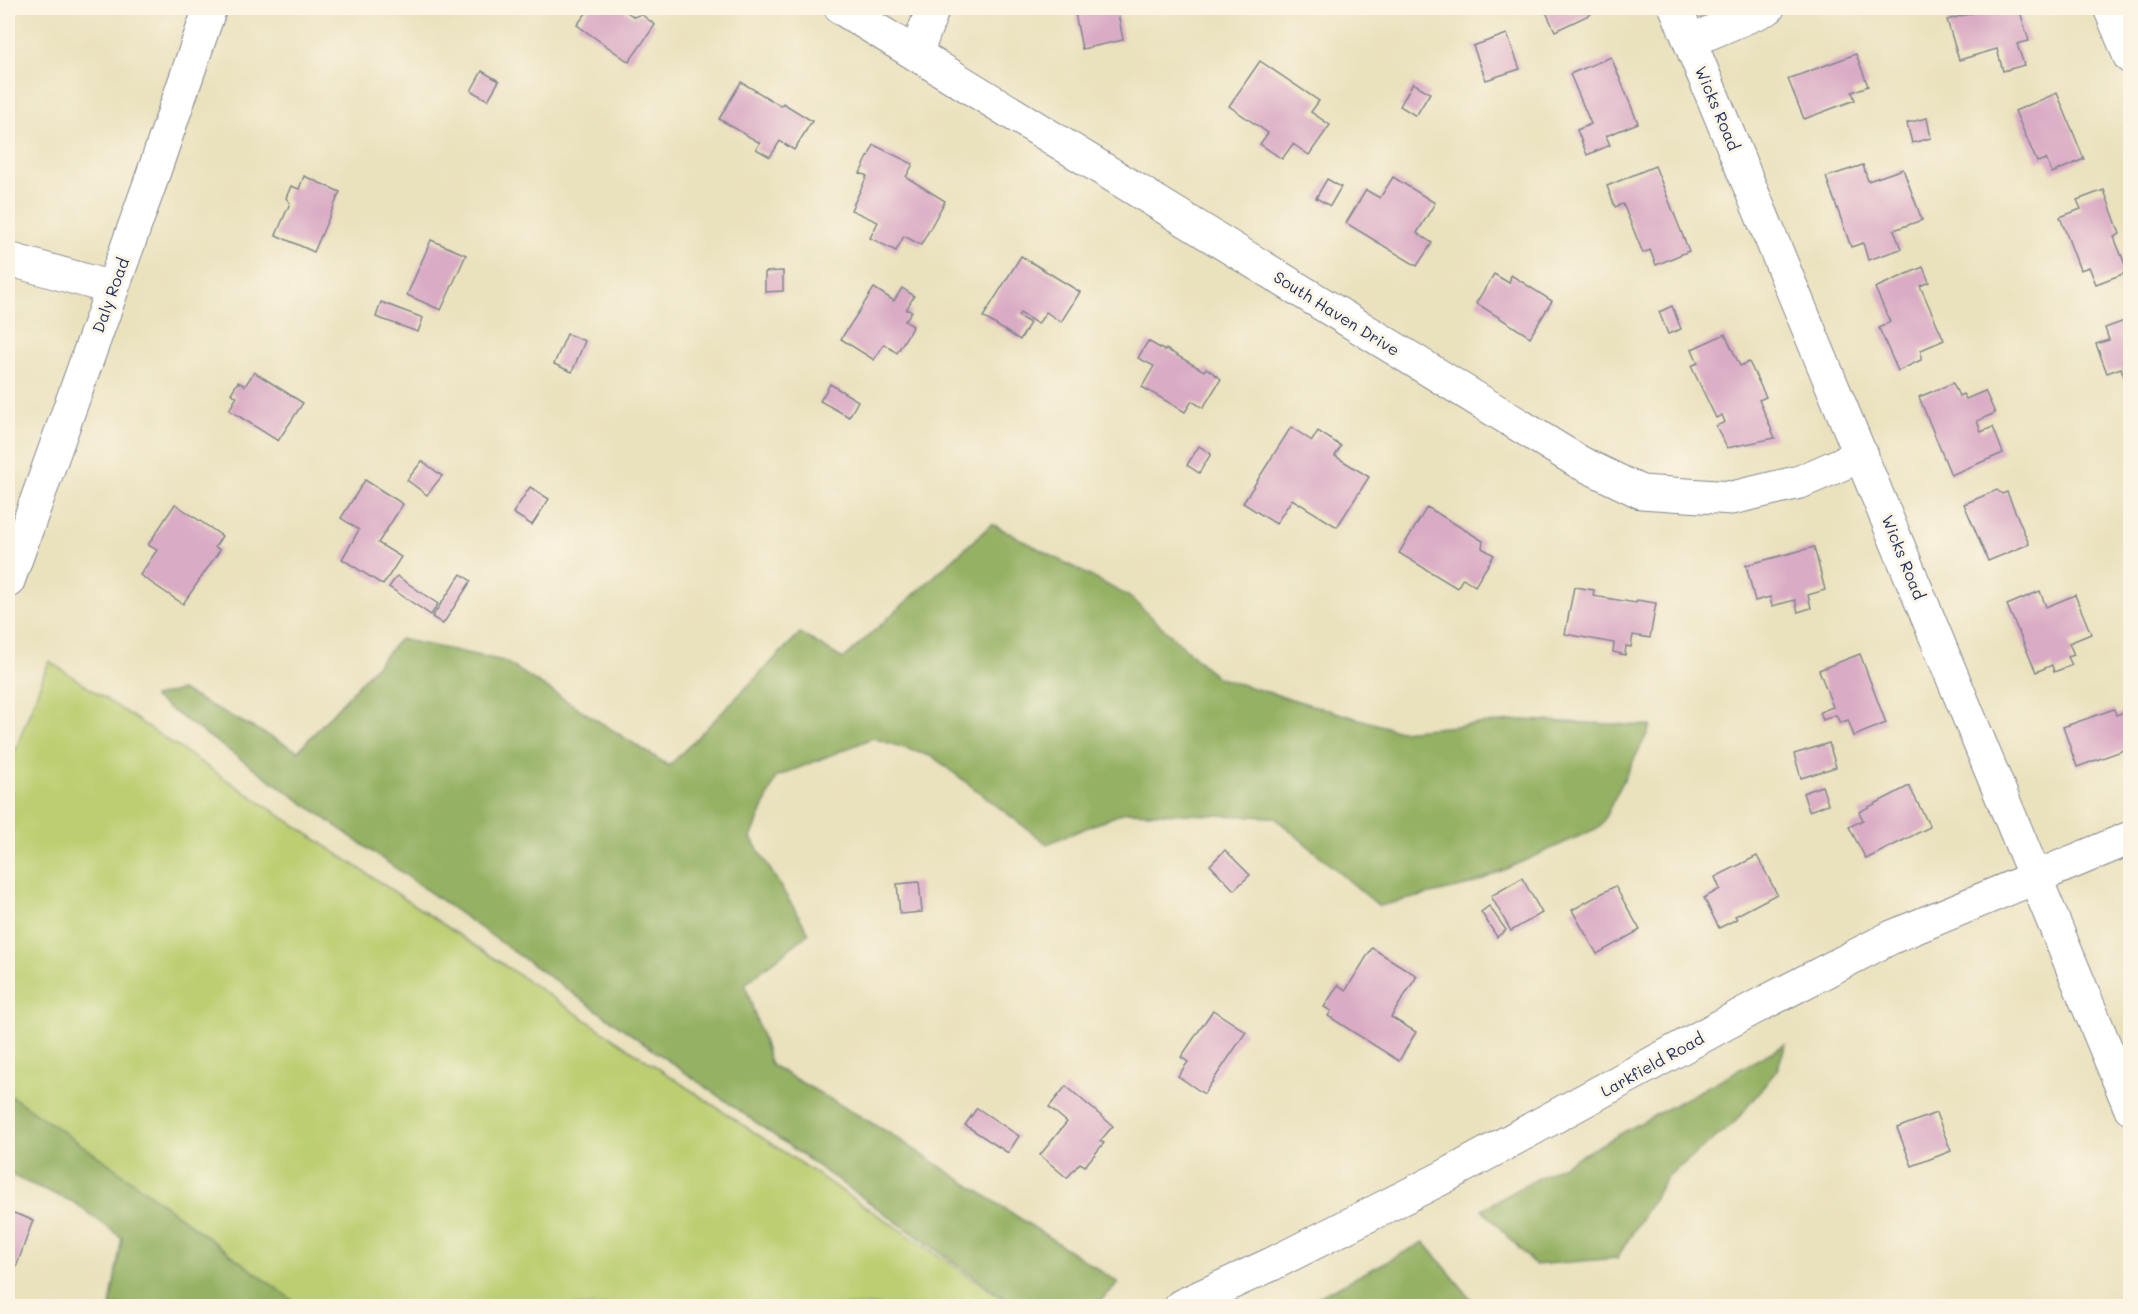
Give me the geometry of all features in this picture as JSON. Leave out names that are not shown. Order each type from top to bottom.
[{"type":"street","name":"Daly Road","points":[[8,581],[210,8]]},
{"type":"street","name":"South Haven Drive","points":[[841,8],[1579,462],[1641,492],[1732,498],[1800,482],[1862,454]]},
{"type":"street","points":[[916,54],[933,8]]},
{"type":"street","name":"Wicks Road","points":[[1676,8],[2130,1107]]},
{"type":"street","points":[[1690,41],[1768,8]]},
{"type":"street","points":[[2110,8],[2130,57]]},
{"type":"street","points":[[8,260],[112,288]]},
{"type":"street","name":"Larkfield Road","points":[[1181,1306],[1282,1259],[1442,1178],[1754,1008],[1892,937],[2130,838]]},
{"type":"green space","points":[[992,524],[1130,597],[1216,677],[1400,731],[1524,720],[1651,726],[1600,827],[1470,885],[1379,906],[1274,817],[1125,812],[1047,844],[933,757],[873,738],[776,777],[751,838],[809,933],[745,984],[771,1065],[889,1133],[1119,1283],[1095,1306],[1016,1306],[153,697],[181,690],[298,751],[400,639],[504,661],[669,766],[800,633],[843,659]]},
{"type":"green space","points":[[49,661],[1014,1306],[300,1306],[105,1161],[8,1094],[8,770]]},
{"type":"green space","points":[[1786,1044],[1777,1070],[1735,1122],[1667,1177],[1617,1258],[1535,1265],[1482,1209]]},
{"type":"green space","points":[[8,1094],[105,1161],[300,1306],[110,1306],[122,1238],[75,1203],[8,1174]]},
{"type":"green space","points":[[1424,1242],[1477,1306],[1301,1306]]},
{"type":"building","points":[[590,8],[621,8],[634,17],[641,14],[655,25],[629,62],[577,25]]},
{"type":"building","points":[[1074,8],[1117,8],[1123,40],[1082,49]]},
{"type":"building","points":[[1544,8],[1588,8],[1591,14],[1555,31]]},
{"type":"building","points":[[1990,8],[2019,8],[2029,41],[2017,44],[2024,65],[2003,71],[1997,49],[1959,60],[1947,20]]},
{"type":"building","points":[[1507,34],[1520,69],[1486,80],[1473,46]]},
{"type":"building","points":[[1856,54],[1868,86],[1852,92],[1855,100],[1804,119],[1788,79]]},
{"type":"building","points":[[1611,57],[1638,123],[1606,136],[1610,145],[1587,155],[1577,130],[1591,124],[1570,74]]},
{"type":"building","points":[[1260,61],[1319,101],[1311,112],[1330,125],[1309,155],[1293,144],[1282,159],[1260,144],[1268,133],[1229,106]]},
{"type":"building","points":[[482,71],[499,81],[488,100],[471,91]]},
{"type":"building","points":[[741,82],[781,106],[783,103],[812,121],[794,150],[780,141],[770,157],[756,149],[760,143],[719,119]]},
{"type":"building","points":[[1413,83],[1430,93],[1416,116],[1400,106]]},
{"type":"building","points":[[2057,93],[2084,159],[2052,173],[2046,159],[2037,162],[2015,111]]},
{"type":"building","points":[[1927,118],[1931,138],[1912,143],[1907,123]]},
{"type":"building","points":[[874,145],[913,164],[906,177],[945,201],[921,245],[904,236],[896,251],[870,238],[878,222],[851,210],[867,176],[860,173]]},
{"type":"building","points":[[1863,165],[1868,181],[1903,169],[1922,220],[1894,230],[1901,249],[1868,260],[1863,243],[1851,247],[1826,177]]},
{"type":"building","points":[[1655,166],[1689,251],[1656,265],[1650,250],[1643,253],[1623,204],[1615,207],[1607,186]]},
{"type":"building","points":[[304,176],[340,192],[314,252],[276,235],[290,203],[286,198],[291,186],[299,189]]},
{"type":"building","points":[[1393,177],[1435,203],[1417,233],[1432,243],[1417,266],[1346,223],[1366,190],[1380,198]]},
{"type":"building","points":[[1327,179],[1341,187],[1330,206],[1316,198]]},
{"type":"building","points":[[2104,190],[2120,234],[2114,237],[2128,272],[2096,284],[2089,267],[2080,270],[2060,217],[2081,209],[2077,200]]},
{"type":"building","points":[[431,240],[466,255],[441,310],[407,295]]},
{"type":"building","points":[[1021,256],[1080,292],[1061,322],[1046,312],[1038,324],[1020,313],[1018,316],[1030,323],[1020,340],[983,317]]},
{"type":"building","points":[[1923,267],[1929,282],[1920,286],[1944,340],[1921,350],[1921,360],[1898,371],[1879,328],[1890,322],[1875,288]]},
{"type":"building","points":[[783,271],[783,291],[765,292],[765,272]]},
{"type":"building","points":[[1494,274],[1509,283],[1511,275],[1552,301],[1530,337],[1476,303]]},
{"type":"building","points":[[874,288],[894,301],[902,288],[914,296],[906,310],[912,311],[905,321],[913,326],[897,353],[884,344],[874,360],[841,339]]},
{"type":"building","points":[[381,302],[423,318],[418,332],[376,317]]},
{"type":"building","points":[[1672,306],[1681,329],[1668,334],[1659,312]]},
{"type":"building","points":[[2130,319],[2130,394],[2121,368],[2107,373],[2096,344],[2109,340],[2105,328]]},
{"type":"building","points":[[567,334],[585,341],[572,372],[554,364]]},
{"type":"building","points":[[1725,334],[1740,366],[1749,362],[1766,397],[1759,400],[1775,438],[1727,448],[1716,426],[1725,422],[1722,415],[1716,418],[1691,366],[1698,363],[1692,349]]},
{"type":"building","points":[[1148,341],[1204,371],[1206,368],[1221,379],[1203,408],[1192,401],[1185,412],[1142,387],[1154,366],[1138,358]]},
{"type":"building","points":[[254,372],[303,403],[278,441],[229,410],[237,397],[231,393],[238,382],[245,386]]},
{"type":"building","points":[[1953,383],[1959,396],[1963,394],[1966,399],[1985,391],[1995,413],[1977,421],[1981,432],[1993,427],[2003,453],[1951,475],[1919,397]]},
{"type":"building","points":[[830,384],[858,401],[849,417],[820,401]]},
{"type":"building","points":[[1291,427],[1312,441],[1318,431],[1341,446],[1335,456],[1369,477],[1337,527],[1292,499],[1276,524],[1243,503]]},
{"type":"building","points":[[1199,446],[1211,454],[1199,473],[1187,465]]},
{"type":"building","points":[[422,461],[442,476],[427,495],[407,480]]},
{"type":"building","points":[[365,480],[403,504],[378,543],[401,557],[383,585],[342,559],[359,530],[341,518]]},
{"type":"building","points":[[530,487],[549,499],[532,525],[513,513]]},
{"type":"building","points":[[1997,490],[2002,494],[2007,492],[2029,544],[1988,561],[1964,504]]},
{"type":"building","points":[[175,504],[222,536],[215,547],[220,550],[183,604],[140,575],[157,550],[148,545]]},
{"type":"building","points":[[1427,507],[1483,541],[1482,548],[1494,555],[1475,586],[1463,578],[1457,588],[1399,553]]},
{"type":"building","points":[[1814,547],[1825,590],[1808,595],[1811,608],[1798,612],[1795,600],[1772,606],[1770,597],[1755,601],[1746,565]]},
{"type":"building","points":[[461,574],[471,581],[443,624],[432,617]]},
{"type":"building","points":[[397,576],[438,604],[431,615],[389,587]]},
{"type":"building","points":[[1574,587],[1594,590],[1593,596],[1636,603],[1637,600],[1656,603],[1650,638],[1633,635],[1631,647],[1626,646],[1625,655],[1613,652],[1614,643],[1565,634]]},
{"type":"building","points":[[2040,591],[2046,607],[2075,595],[2091,634],[2069,643],[2074,655],[2068,657],[2072,665],[2054,672],[2052,665],[2036,672],[2007,605]]},
{"type":"building","points":[[1860,654],[1886,723],[1854,736],[1848,720],[1840,723],[1836,715],[1823,720],[1820,712],[1833,707],[1819,670]]},
{"type":"building","points":[[2114,709],[2116,715],[2130,710],[2130,748],[2077,767],[2063,727]]},
{"type":"building","points":[[1829,743],[1836,767],[1801,778],[1794,754]]},
{"type":"building","points":[[1822,786],[1828,804],[1809,811],[1803,793]]},
{"type":"building","points":[[1909,786],[1930,827],[1866,859],[1849,827],[1863,820],[1859,812]]},
{"type":"building","points":[[1225,850],[1250,875],[1234,890],[1210,865]]},
{"type":"building","points":[[1757,856],[1777,894],[1735,916],[1737,919],[1719,928],[1704,898],[1720,889],[1715,877]]},
{"type":"building","points":[[1522,878],[1542,913],[1511,931],[1491,896]]},
{"type":"building","points":[[919,882],[922,912],[900,914],[897,884]]},
{"type":"building","points":[[1615,886],[1640,930],[1597,954],[1572,910]]},
{"type":"building","points":[[1489,906],[1506,930],[1497,937],[1481,912]]},
{"type":"building","points":[[1372,948],[1417,976],[1391,1017],[1416,1032],[1399,1061],[1328,1016],[1331,1011],[1324,1007],[1338,985],[1346,990]]},
{"type":"building","points":[[1213,1010],[1246,1032],[1204,1094],[1178,1076],[1188,1062],[1181,1057]]},
{"type":"building","points":[[1066,1086],[1113,1126],[1100,1141],[1104,1143],[1085,1166],[1080,1163],[1067,1178],[1040,1155],[1067,1122],[1049,1107]]},
{"type":"building","points":[[977,1108],[1019,1136],[1008,1153],[965,1125]]},
{"type":"building","points":[[1936,1113],[1951,1151],[1912,1166],[1897,1128]]},
{"type":"building","points":[[8,1211],[33,1220],[8,1290]]}]
